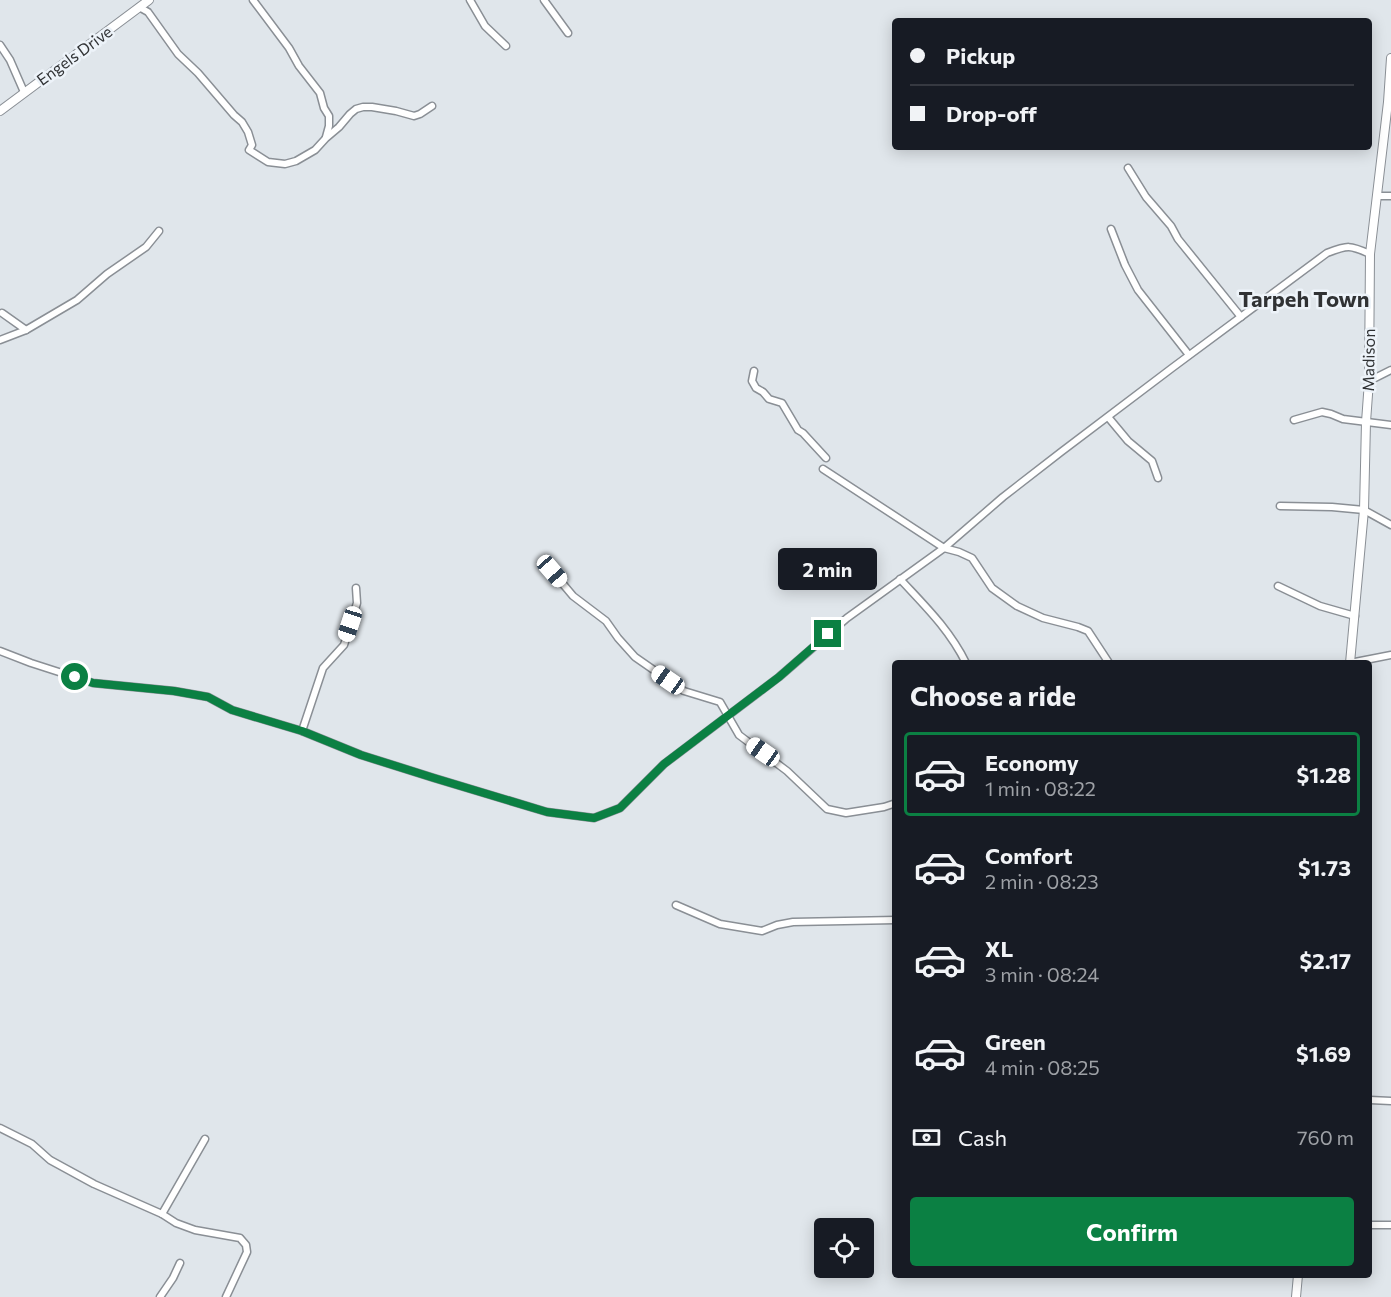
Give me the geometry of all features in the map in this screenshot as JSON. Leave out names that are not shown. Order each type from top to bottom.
[{"type":"street","name":"Engels Drive","points":[[0,111],[149,0]]},
{"type":"street","points":[[253,0],[320,93],[329,116],[326,138]]},
{"type":"street","points":[[470,0],[485,26],[506,46]]},
{"type":"street","points":[[544,0],[568,33]]},
{"type":"street","points":[[139,7],[148,12],[174,49],[242,122],[252,145],[249,150],[268,162],[285,164],[296,161],[315,150],[356,109],[372,107],[414,116],[432,106]]},
{"type":"street","points":[[0,45],[10,60],[24,92]]},
{"type":"street","name":"Madison","points":[[1350,660],[1365,510],[1370,254],[1391,58]]},
{"type":"street","points":[[1128,168],[1146,197],[1241,317]]},
{"type":"street","points":[[1377,196],[1391,196]]},
{"type":"street","points":[[1111,229],[1138,290],[1190,354]]},
{"type":"street","points":[[0,340],[26,330],[76,300],[107,274],[146,247],[159,231]]},
{"type":"street","points":[[0,651],[93,683],[174,691],[208,697],[232,710],[302,731],[361,755],[547,812],[594,818],[620,808],[664,764],[779,677],[846,618],[944,548],[1003,497],[1327,253],[1345,246],[1370,254]]},
{"type":"street","points":[[2,313],[26,330]]},
{"type":"street","points":[[754,370],[752,381],[756,388],[769,399],[782,403],[798,430],[803,432],[826,458]]},
{"type":"street","points":[[1369,381],[1391,370]]},
{"type":"street","points":[[1294,420],[1322,412],[1343,419],[1391,425]]},
{"type":"street","points":[[1108,417],[1128,441],[1152,461],[1158,478]]},
{"type":"street","points":[[823,469],[944,548],[972,558],[992,588],[1017,606],[1043,618],[1088,631],[1107,660]]},
{"type":"street","points":[[1280,506],[1365,510],[1391,525]]},
{"type":"street","points":[[552,571],[573,596],[606,621],[635,657],[684,692],[720,702],[739,735],[787,771],[826,809],[846,813],[892,804]]},
{"type":"street","points":[[900,579],[936,617],[964,660]]},
{"type":"street","points":[[1278,586],[1320,606],[1355,616]]},
{"type":"street","points":[[302,731],[323,668],[344,645],[357,603],[356,588]]},
{"type":"street","points":[[1365,660],[1391,655]]},
{"type":"street","points":[[676,904],[720,924],[762,931],[793,922],[892,920]]},
{"type":"street","points":[[1372,1100],[1391,1101]]},
{"type":"street","points":[[0,1128],[32,1144],[50,1160],[94,1184],[162,1214],[176,1223],[195,1230],[240,1238],[246,1245],[247,1252],[226,1297]]},
{"type":"street","points":[[162,1214],[205,1139]]},
{"type":"street","points":[[1372,1225],[1391,1225]]},
{"type":"street","points":[[160,1297],[180,1263]]},
{"type":"street","points":[[1296,1297],[1298,1278]]},
{"type":"district","name":"Tarpeh Town","points":[[1304,298]]},
{"type":"route","points":[[75,677],[93,683],[174,691],[208,697],[232,710],[302,731],[361,755],[434,778],[547,812],[594,818],[620,808],[664,764],[779,677],[828,634]]}]
